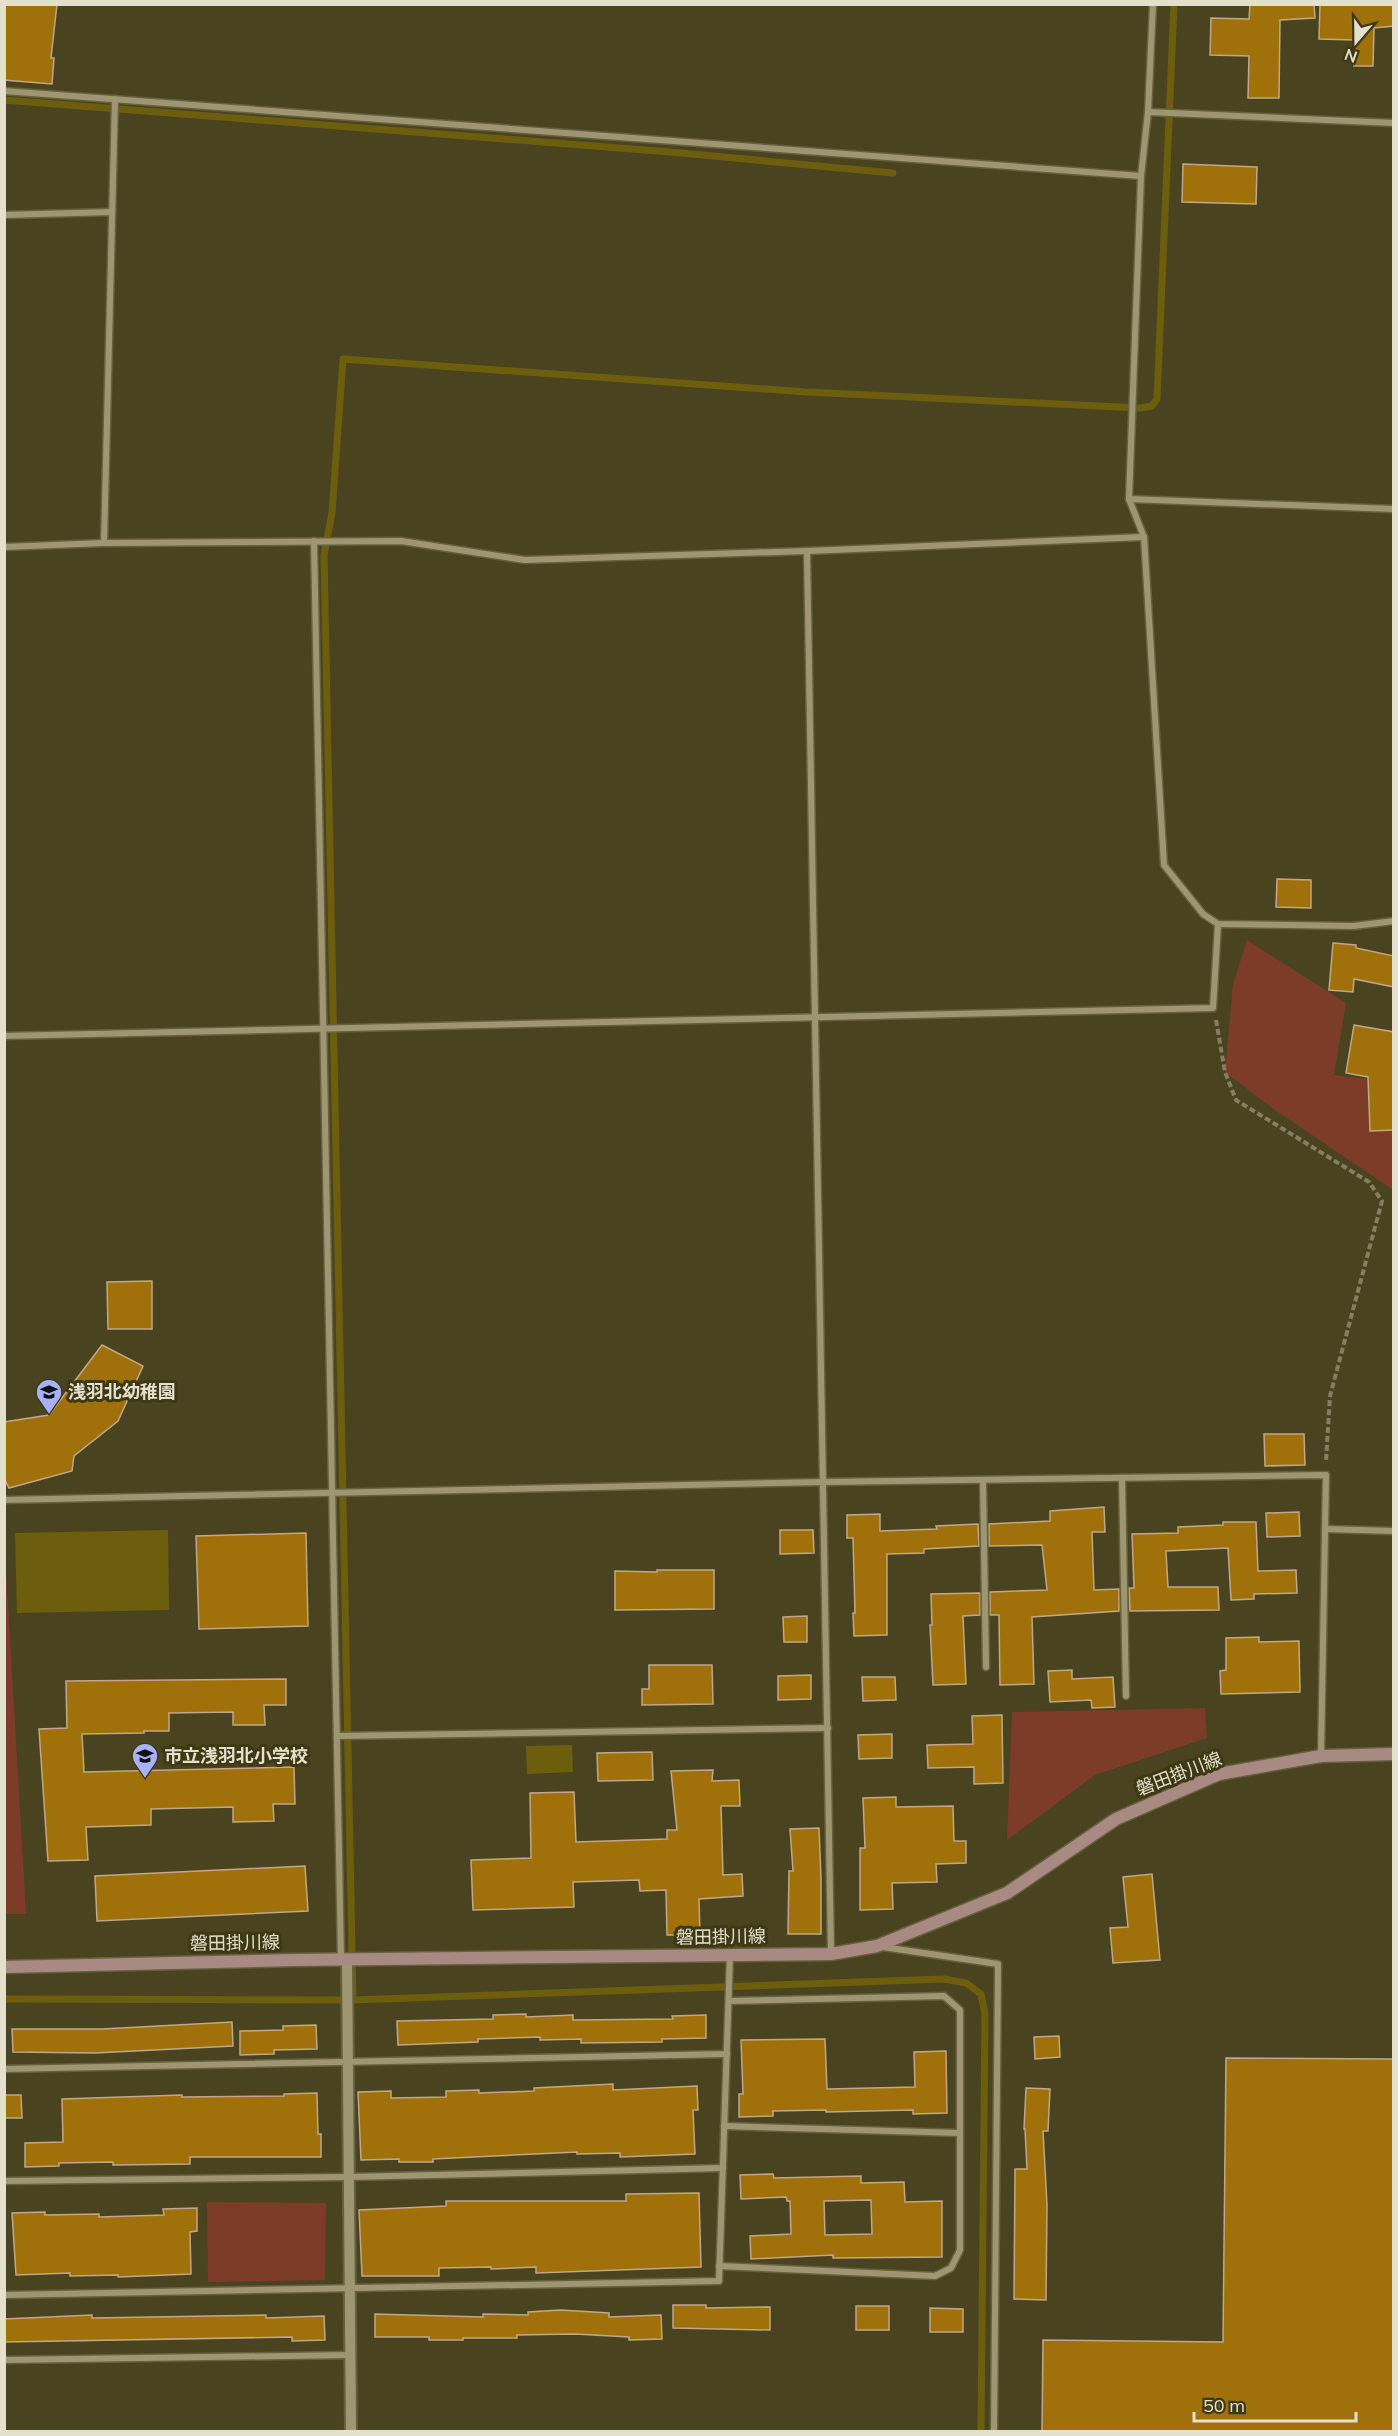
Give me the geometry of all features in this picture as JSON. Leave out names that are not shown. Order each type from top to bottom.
[{"type":"main road","name":"磐田掛川線","points":[[4,1967],[344,1959],[831,1954],[878,1946],[1007,1893],[1116,1819],[1219,1774],[1321,1756],[1394,1754]]},
{"type":"street","points":[[1153,4],[1148,112],[1141,176],[1130,499],[1144,537],[1164,865],[1203,914],[1218,924],[1354,926],[1394,921]]},
{"type":"street","points":[[4,91],[1141,176]]},
{"type":"street","points":[[104,543],[115,99]]},
{"type":"street","points":[[1148,112],[1394,123]]},
{"type":"street","points":[[4,215],[111,212]]},
{"type":"street","points":[[1130,499],[1394,509]]},
{"type":"street","points":[[4,547],[104,543],[401,541],[525,560],[1144,537]]},
{"type":"street","points":[[314,541],[337,1736],[348,2063],[351,2432]]},
{"type":"street","points":[[807,551],[831,1954]]},
{"type":"street","points":[[4,1036],[1214,1008],[1218,924]]},
{"type":"street","points":[[4,1500],[823,1482],[1326,1475],[1321,1756]]},
{"type":"street","points":[[1122,1478],[1126,1696]]},
{"type":"street","points":[[983,1480],[986,1668]]},
{"type":"street","points":[[1325,1529],[1394,1531]]},
{"type":"street","points":[[337,1736],[828,1728]]},
{"type":"street","points":[[878,1946],[998,1964],[994,2432]]},
{"type":"street","points":[[4,2295],[719,2281],[730,1955]]},
{"type":"street","points":[[719,2266],[935,2276],[951,2268],[960,2250],[960,2010],[944,1996],[729,2001]]},
{"type":"street","points":[[4,2069],[727,2054]]},
{"type":"street","points":[[724,2126],[960,2133]]},
{"type":"street","points":[[4,2181],[349,2177],[723,2168]]},
{"type":"street","points":[[4,2360],[351,2355]]},
{"type":"path","points":[[1214,1008],[1225,1072],[1236,1100],[1369,1182],[1382,1201],[1330,1396],[1326,1475]]},
{"type":"shaded area","points":[[1247,940],[1346,1003],[1334,1075],[1393,1082],[1392,1189],[1275,1110],[1225,1072],[1233,984]]},
{"type":"shaded area","points":[[168,1530],[169,1610],[17,1613],[15,1533]]},
{"type":"shaded area","points":[[5,1553],[26,1914],[5,1914]]},
{"type":"shaded area","points":[[1205,1708],[1207,1738],[1095,1775],[1007,1840],[1012,1712]]},
{"type":"shaded area","points":[[572,1745],[573,1772],[527,1774],[526,1746]]},
{"type":"shaded area","points":[[207,2202],[326,2203],[325,2280],[208,2282]]},
{"type":"building","points":[[4,4],[57,4],[51,58],[54,58],[52,84],[4,80]]},
{"type":"building","points":[[1250,4],[1314,4],[1315,18],[1280,20],[1279,98],[1248,98],[1249,56],[1210,55],[1211,18],[1249,19]]},
{"type":"building","points":[[1320,4],[1394,4],[1394,26],[1374,28],[1373,66],[1354,66],[1355,40],[1319,39]]},
{"type":"building","points":[[1183,164],[1257,167],[1256,204],[1182,202]]},
{"type":"building","points":[[1277,879],[1311,880],[1311,908],[1276,907]]},
{"type":"building","points":[[1333,943],[1356,945],[1356,948],[1394,956],[1394,987],[1354,979],[1353,992],[1329,990]]},
{"type":"building","points":[[1354,1025],[1394,1032],[1394,1130],[1370,1131],[1368,1077],[1346,1073]]},
{"type":"building","points":[[152,1281],[152,1329],[108,1329],[107,1282]]},
{"type":"building","points":[[102,1345],[143,1366],[118,1421],[74,1456],[72,1471],[9,1488],[4,1478],[4,1422],[49,1415]]},
{"type":"building","points":[[1264,1434],[1304,1434],[1305,1465],[1265,1466]]},
{"type":"building","points":[[1104,1507],[1105,1532],[1092,1532],[1094,1590],[1119,1589],[1119,1611],[1032,1617],[1034,1684],[1000,1685],[999,1615],[990,1615],[990,1592],[1047,1590],[1042,1545],[989,1546],[989,1524],[1050,1521],[1050,1511]]},
{"type":"building","points":[[1299,1512],[1300,1536],[1267,1537],[1266,1513]]},
{"type":"building","points":[[880,1514],[880,1531],[937,1529],[936,1526],[978,1524],[979,1546],[924,1549],[924,1553],[887,1554],[887,1635],[854,1636],[853,1538],[847,1538],[847,1515]]},
{"type":"building","points":[[1223,1522],[1256,1522],[1258,1571],[1296,1570],[1297,1593],[1254,1594],[1254,1599],[1231,1600],[1228,1548],[1166,1551],[1168,1587],[1218,1587],[1219,1610],[1130,1611],[1129,1588],[1134,1588],[1132,1534],[1178,1533],[1178,1527],[1223,1525]]},
{"type":"building","points":[[780,1530],[813,1530],[814,1553],[780,1554]]},
{"type":"building","points":[[306,1533],[308,1626],[199,1629],[196,1536]]},
{"type":"building","points":[[657,1570],[714,1570],[714,1609],[615,1610],[615,1571],[657,1572]]},
{"type":"building","points":[[980,1593],[980,1615],[963,1616],[966,1684],[933,1685],[931,1594]]},
{"type":"building","points":[[807,1616],[807,1642],[784,1642],[783,1617]]},
{"type":"building","points":[[1259,1637],[1259,1642],[1299,1641],[1300,1692],[1221,1694],[1220,1671],[1226,1670],[1226,1638]]},
{"type":"building","points":[[649,1665],[712,1665],[713,1704],[642,1705],[642,1689],[649,1689]]},
{"type":"building","points":[[1072,1670],[1072,1679],[1113,1677],[1115,1707],[1092,1708],[1091,1700],[1050,1702],[1048,1671]]},
{"type":"building","points":[[811,1675],[811,1699],[778,1700],[778,1676]]},
{"type":"building","points":[[862,1677],[895,1677],[896,1700],[863,1701]]},
{"type":"building","points":[[286,1679],[286,1705],[264,1705],[265,1725],[233,1725],[233,1712],[169,1713],[169,1731],[82,1734],[84,1772],[294,1767],[295,1804],[273,1804],[274,1821],[233,1822],[233,1807],[151,1809],[151,1825],[86,1827],[88,1860],[48,1861],[39,1729],[67,1728],[66,1681]]},
{"type":"building","points":[[1002,1715],[1003,1783],[974,1784],[974,1767],[928,1768],[927,1745],[973,1744],[972,1716]]},
{"type":"building","points":[[892,1734],[892,1758],[859,1759],[858,1735]]},
{"type":"building","points":[[652,1752],[653,1780],[598,1781],[597,1753]]},
{"type":"building","points":[[713,1770],[712,1781],[739,1780],[740,1806],[721,1806],[723,1875],[742,1874],[743,1896],[699,1899],[700,1935],[667,1935],[666,1890],[640,1891],[639,1880],[573,1882],[574,1907],[473,1910],[471,1860],[531,1858],[530,1793],[574,1792],[576,1842],[667,1839],[667,1830],[677,1830],[671,1771]]},
{"type":"building","points":[[896,1797],[896,1807],[953,1806],[954,1841],[966,1841],[966,1863],[936,1864],[937,1882],[892,1883],[893,1909],[860,1910],[860,1848],[865,1848],[863,1798]]},
{"type":"building","points":[[819,1828],[821,1934],[788,1934],[789,1871],[793,1871],[790,1829]]},
{"type":"building","points":[[305,1866],[308,1911],[97,1921],[95,1876]]},
{"type":"building","points":[[1152,1874],[1160,1960],[1113,1963],[1110,1928],[1128,1927],[1123,1877]]},
{"type":"building","points":[[526,2014],[526,2017],[573,2015],[573,2020],[673,2019],[672,2016],[706,2015],[706,2038],[662,2039],[662,2042],[581,2043],[581,2039],[540,2040],[540,2037],[398,2045],[397,2021],[493,2019],[493,2015]]},
{"type":"building","points":[[232,2022],[233,2046],[95,2053],[13,2052],[12,2029],[102,2029]]},
{"type":"building","points":[[316,2025],[317,2049],[274,2050],[274,2054],[240,2055],[240,2031],[283,2030],[283,2026]]},
{"type":"building","points":[[1059,2036],[1060,2057],[1035,2059],[1034,2037]]},
{"type":"building","points":[[825,2039],[827,2089],[915,2087],[914,2052],[946,2051],[947,2113],[913,2114],[913,2110],[773,2111],[773,2116],[739,2117],[739,2094],[743,2094],[741,2040]]},
{"type":"building","points":[[1226,2058],[1394,2059],[1394,2432],[1042,2432],[1043,2340],[1223,2342]]},
{"type":"building","points":[[613,2084],[613,2090],[697,2086],[698,2110],[693,2110],[695,2154],[620,2157],[620,2153],[577,2154],[577,2152],[433,2159],[433,2162],[399,2162],[399,2159],[361,2160],[358,2092],[391,2091],[391,2098],[446,2097],[446,2091],[479,2090],[479,2093],[534,2091],[534,2088]]},
{"type":"building","points":[[1026,2088],[1050,2089],[1048,2131],[1043,2131],[1047,2205],[1046,2300],[1014,2299],[1015,2169],[1027,2169],[1024,2129]]},
{"type":"building","points":[[317,2093],[321,2157],[190,2157],[190,2164],[113,2165],[113,2162],[59,2163],[59,2166],[25,2167],[25,2143],[63,2142],[62,2099],[182,2095],[182,2097],[284,2096],[284,2094]]},
{"type":"building","points":[[4,2095],[21,2095],[22,2118],[4,2118]]},
{"type":"building","points":[[773,2174],[774,2178],[861,2176],[861,2183],[904,2182],[905,2202],[942,2201],[942,2257],[833,2258],[833,2255],[751,2259],[750,2236],[791,2234],[790,2201],[787,2201],[786,2197],[741,2199],[740,2175]],"holes":[[[871,2200],[872,2234],[825,2235],[824,2201]]]},
{"type":"building","points":[[699,2193],[701,2267],[536,2273],[536,2267],[439,2268],[439,2276],[362,2276],[359,2210],[446,2206],[446,2201],[626,2201],[626,2194]]},
{"type":"building","points":[[197,2208],[197,2231],[190,2232],[191,2274],[118,2277],[118,2275],[70,2276],[70,2273],[16,2275],[12,2213],[99,2214],[99,2217],[164,2215],[163,2209]]},
{"type":"building","points":[[673,2305],[706,2305],[706,2308],[770,2307],[770,2330],[673,2328]]},
{"type":"building","points":[[856,2306],[889,2306],[889,2330],[856,2330]]},
{"type":"building","points":[[930,2308],[963,2309],[963,2332],[930,2332]]},
{"type":"building","points":[[561,2310],[609,2313],[609,2317],[661,2315],[662,2339],[629,2340],[629,2337],[575,2334],[517,2335],[517,2338],[463,2338],[463,2340],[429,2340],[429,2337],[375,2337],[375,2314],[483,2317],[483,2314],[528,2315],[528,2312]]},
{"type":"building","points":[[92,2315],[92,2318],[324,2316],[325,2340],[292,2341],[292,2337],[4,2342],[4,2319]]},
{"type":"waterway","points":[[353,2000],[324,555],[332,513],[343,359],[806,392],[1140,408],[1152,406],[1157,399],[1174,4]]},
{"type":"waterway","points":[[4,100],[670,152],[893,173]]},
{"type":"waterway","points":[[4,1999],[353,2000],[944,1979],[966,1983],[981,1994],[985,2014],[981,2432]]},
{"type":"place","name":"浅羽北幼稚園","points":[[49,1415]]},
{"type":"place","name":"市立浅羽北小学校","points":[[145,1779]]}]
